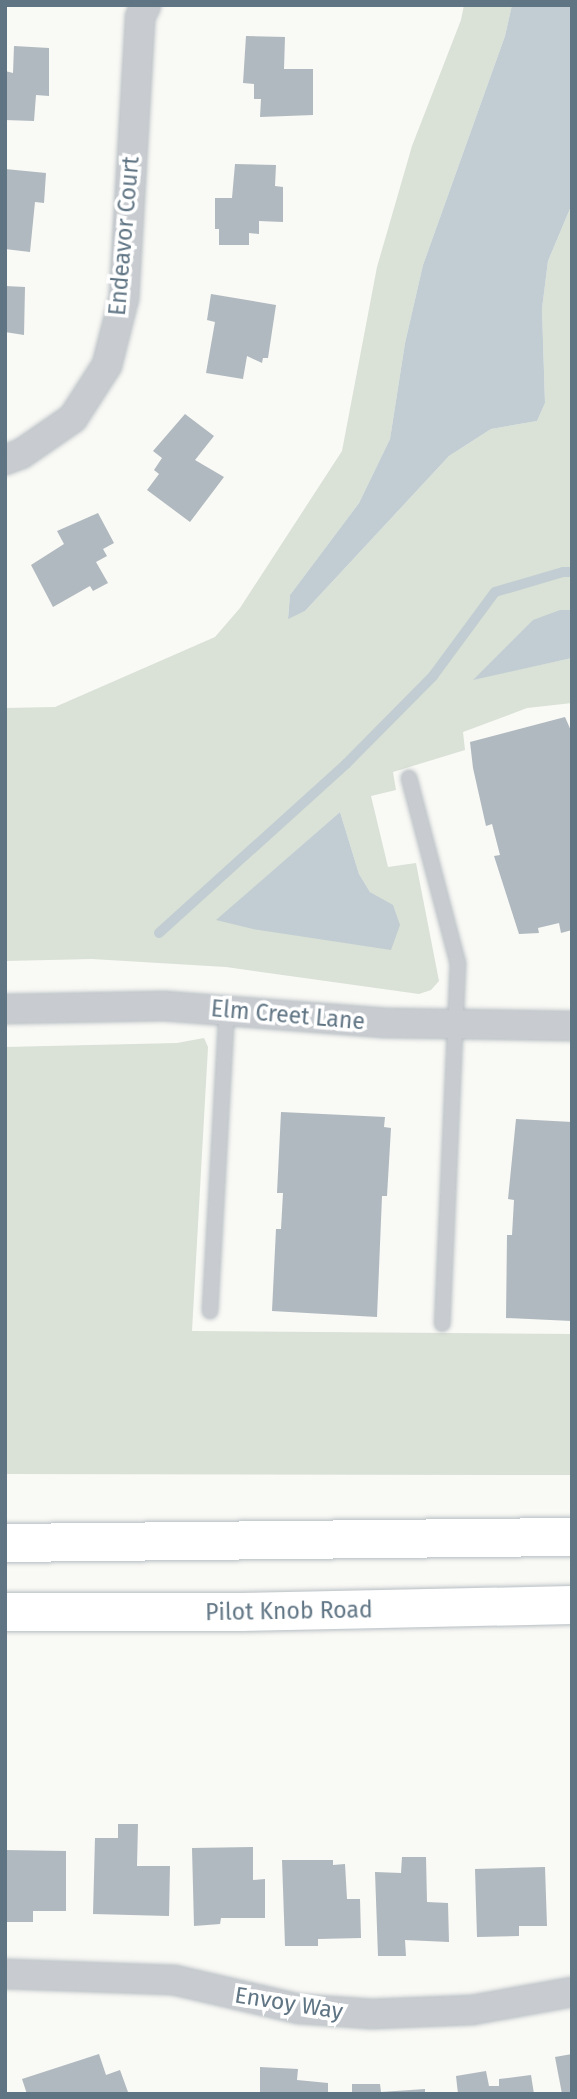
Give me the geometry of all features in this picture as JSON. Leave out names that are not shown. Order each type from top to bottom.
[{"type":"main road","points":[[5,1543],[572,1537]]},
{"type":"main road","name":"Pilot Knob Road","points":[[5,1612],[227,1612],[572,1605]]},
{"type":"street","name":"Endeavor Court","points":[[5,460],[21,454],[74,418],[107,365],[124,298],[140,17],[146,5]]},
{"type":"street","name":"Elm Creet Lane","points":[[5,1009],[164,1006],[385,1023],[572,1026]]},
{"type":"street","name":"Envoy Way","points":[[5,1974],[167,1979],[300,2009],[372,2014],[472,2010],[572,1992]]},
{"type":"lane","points":[[409,778],[458,962],[443,1324]]},
{"type":"lane","points":[[210,1311],[227,1009]]},
{"type":"shaded area","points":[[464,5],[512,5],[505,36],[423,265],[405,343],[390,439],[359,503],[290,595],[288,618],[305,611],[449,456],[491,429],[537,421],[545,403],[542,309],[548,261],[572,204],[572,610],[560,610],[474,679],[572,658],[572,703],[527,708],[463,732],[465,750],[393,772],[396,790],[371,796],[388,867],[416,863],[439,981],[431,990],[419,994],[226,967],[92,959],[5,961],[5,708],[55,707],[215,637],[240,608],[342,451],[377,267],[412,146],[461,20]],"holes":[[[340,812],[359,874],[370,892],[393,906],[217,920]]]},
{"type":"shaded area","points":[[512,5],[572,5],[572,204],[548,261],[542,309],[545,403],[537,421],[491,429],[449,456],[305,611],[288,619],[290,595],[359,503],[390,439],[405,343],[423,265],[505,36]]},
{"type":"shaded area","points":[[560,610],[572,610],[572,658],[473,680],[533,620]]},
{"type":"shaded area","points":[[340,812],[359,874],[370,892],[393,905],[400,925],[391,950],[253,929],[216,920]]},
{"type":"shaded area","points":[[204,1038],[208,1047],[192,1331],[572,1334],[572,1475],[5,1474],[5,1047],[177,1043]]},
{"type":"building","points":[[246,36],[285,37],[284,69],[313,69],[313,115],[260,117],[261,99],[254,99],[254,84],[243,83]]},
{"type":"building","points":[[14,46],[49,48],[49,96],[36,95],[34,121],[5,120],[5,71],[13,73]]},
{"type":"building","points":[[235,164],[276,165],[275,186],[283,187],[283,222],[259,221],[259,234],[249,233],[249,245],[219,245],[219,229],[215,229],[215,198],[232,198]]},
{"type":"building","points":[[5,169],[46,173],[44,203],[35,202],[30,252],[5,249]]},
{"type":"building","points":[[5,286],[25,287],[24,335],[5,332]]},
{"type":"building","points":[[211,294],[276,305],[268,358],[263,358],[262,363],[247,356],[243,379],[206,373],[215,322],[207,320]]},
{"type":"building","points":[[185,414],[214,436],[195,460],[224,477],[190,522],[147,490],[159,474],[154,470],[162,458],[153,451]]},
{"type":"building","points":[[98,513],[114,543],[103,549],[107,556],[96,562],[108,583],[93,591],[90,586],[53,607],[31,565],[64,544],[57,531]]},
{"type":"building","points":[[565,717],[572,733],[572,930],[561,933],[559,923],[538,928],[539,933],[519,934],[494,856],[500,855],[492,824],[486,826],[470,742]]},
{"type":"building","points":[[281,1112],[385,1117],[384,1127],[391,1128],[387,1196],[382,1196],[377,1317],[272,1311],[276,1229],[281,1229],[283,1193],[277,1193]]},
{"type":"building","points":[[516,1119],[572,1122],[572,1321],[506,1318],[507,1235],[512,1235],[514,1200],[508,1199]]},
{"type":"building","points":[[118,1824],[138,1824],[137,1866],[170,1866],[169,1916],[93,1914],[95,1838],[118,1838]]},
{"type":"building","points":[[253,1847],[253,1880],[265,1879],[265,1918],[221,1918],[220,1924],[194,1926],[192,1848]]},
{"type":"building","points":[[5,1850],[66,1851],[66,1911],[33,1911],[33,1922],[5,1922]]},
{"type":"building","points":[[402,1857],[426,1857],[427,1902],[448,1903],[449,1942],[405,1940],[406,1956],[378,1956],[375,1872],[401,1873]]},
{"type":"building","points":[[282,1860],[333,1860],[333,1865],[345,1864],[347,1899],[360,1899],[361,1938],[318,1939],[318,1946],[285,1946]]},
{"type":"building","points":[[545,1867],[547,1926],[519,1926],[519,1936],[477,1937],[475,1869]]},
{"type":"building","points":[[99,2054],[106,2075],[120,2070],[128,2092],[27,2094],[22,2079]]},
{"type":"building","points":[[572,2054],[572,2094],[562,2094],[555,2057]]},
{"type":"building","points":[[260,2067],[298,2069],[297,2080],[328,2083],[328,2094],[260,2094]]},
{"type":"building","points":[[486,2071],[489,2086],[499,2086],[499,2079],[531,2075],[534,2094],[458,2094],[456,2076]]},
{"type":"building","points":[[352,2084],[380,2084],[381,2092],[425,2089],[425,2094],[352,2094]]},
{"type":"waterway","points":[[159,933],[346,764],[433,676],[495,592],[563,572],[572,572]]}]
